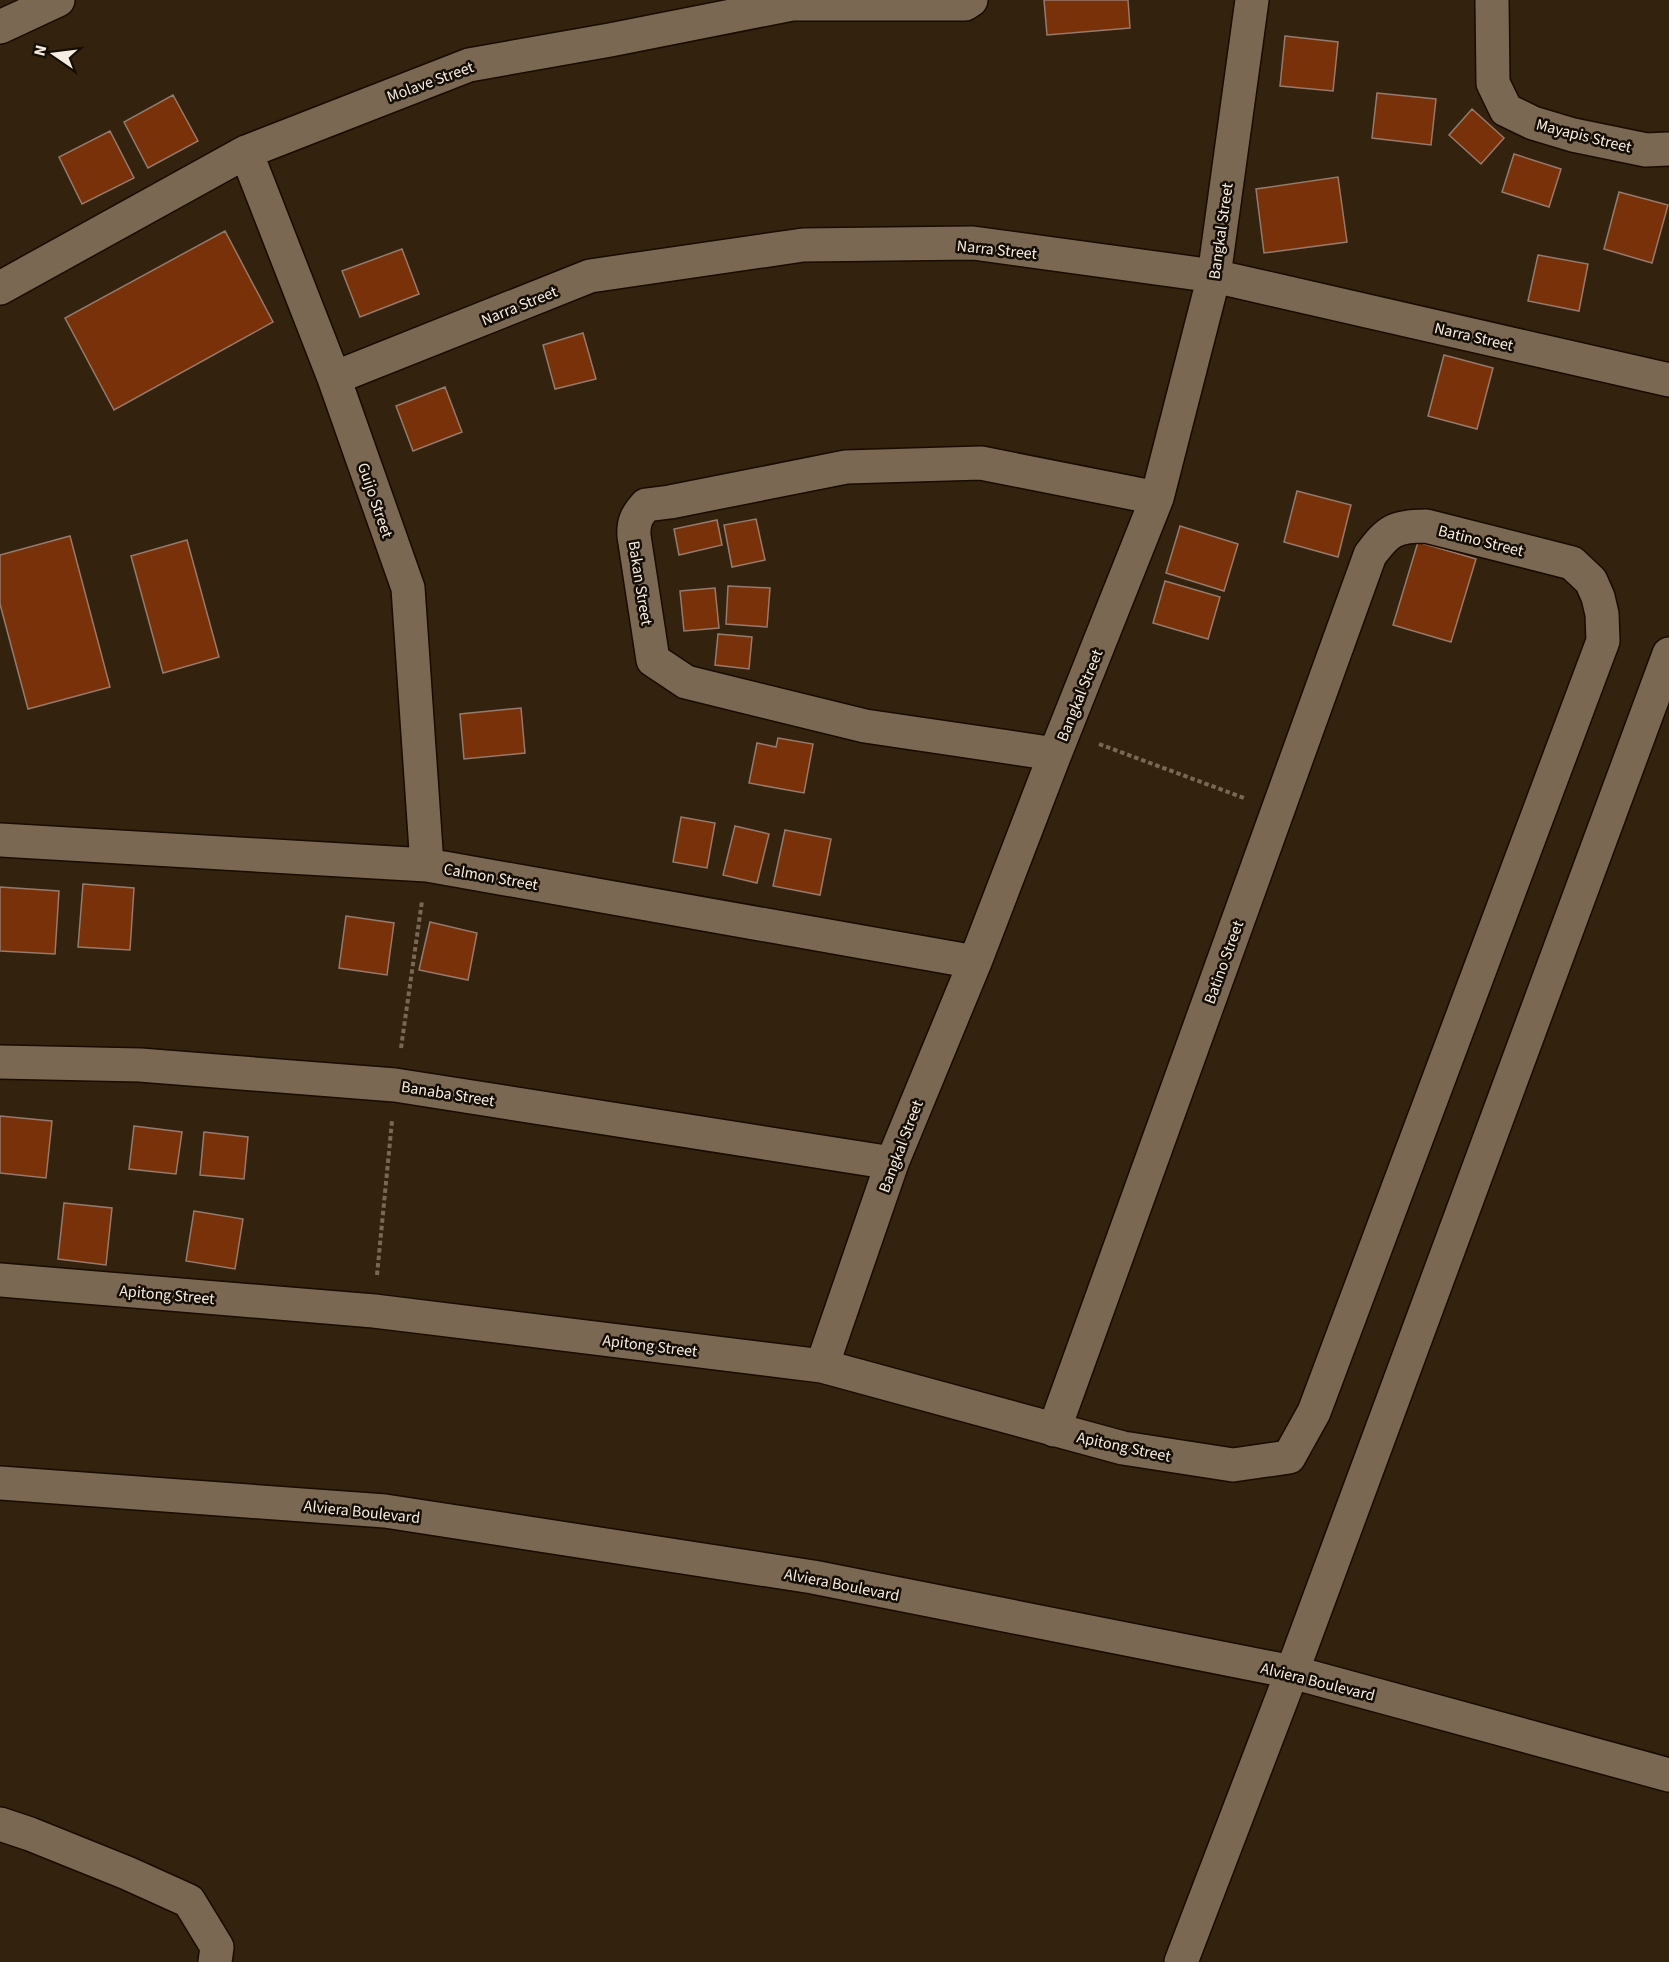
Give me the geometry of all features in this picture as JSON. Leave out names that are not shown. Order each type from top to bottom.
[{"type":"street","points":[[0,27],[58,0]]},
{"type":"street","name":"Molave Street","points":[[0,288],[246,152],[469,64],[610,40],[792,2],[965,4],[971,0]]},
{"type":"street","name":"Bangkal Street","points":[[822,1366],[892,1163],[975,962],[1157,498],[1215,276],[1252,0]]},
{"type":"street","name":"Mayapis Street","points":[[1492,0],[1493,83],[1506,110],[1533,123],[1573,135],[1646,150],[1669,149]]},
{"type":"street","name":"Guijo Street","points":[[246,152],[334,378],[408,588],[427,865]]},
{"type":"street","name":"Narra Street","points":[[334,378],[590,276],[803,245],[973,243],[1215,276],[1669,380]]},
{"type":"street","name":"Bakan Street","points":[[1060,743],[865,726],[686,682],[653,660],[634,536],[633,526],[637,514],[646,505],[846,467],[868,466],[981,463],[1157,498]]},
{"type":"street","name":"Batino Street","points":[[1054,1430],[1370,555],[1385,535],[1406,526],[1425,526],[1572,563],[1591,581],[1602,614],[1603,641],[1314,1412],[1289,1457]]},
{"type":"street","points":[[1181,1962],[1292,1672],[1669,654]]},
{"type":"street","name":"Calmon Street","points":[[0,840],[427,865],[975,962]]},
{"type":"street","name":"Banaba Street","points":[[0,1062],[140,1065],[395,1085],[892,1163]]},
{"type":"street","name":"Apitong Street","points":[[0,1280],[374,1311],[822,1366],[1123,1448],[1233,1466],[1289,1457]]},
{"type":"street","name":"Alviera Boulevard","points":[[0,1483],[385,1511],[813,1577],[1292,1672],[1669,1775]]},
{"type":"street","points":[[0,1824],[116,1869],[189,1901],[217,1947],[215,1962]]},
{"type":"path","points":[[1060,743],[1277,811]]},
{"type":"building","points":[[1044,0],[1128,0],[1130,28],[1047,35]]},
{"type":"building","points":[[1285,36],[1338,42],[1333,91],[1280,86]]},
{"type":"building","points":[[1377,93],[1436,99],[1431,145],[1372,138]]},
{"type":"building","points":[[173,95],[198,141],[148,168],[124,122]]},
{"type":"building","points":[[1472,109],[1504,138],[1481,164],[1449,135]]},
{"type":"building","points":[[110,131],[134,178],[82,204],[59,157]]},
{"type":"building","points":[[1514,154],[1561,169],[1549,207],[1502,192]]},
{"type":"building","points":[[1338,177],[1347,242],[1264,253],[1256,189]]},
{"type":"building","points":[[1619,192],[1668,205],[1652,263],[1604,249]]},
{"type":"building","points":[[225,231],[273,322],[114,410],[65,318]]},
{"type":"building","points":[[402,249],[419,294],[360,317],[342,271]]},
{"type":"building","points":[[1538,255],[1588,264],[1579,311],[1528,301]]},
{"type":"building","points":[[583,333],[596,379],[555,389],[543,345]]},
{"type":"building","points":[[1444,355],[1493,368],[1477,429],[1428,416]]},
{"type":"building","points":[[445,387],[462,432],[413,451],[396,406]]},
{"type":"building","points":[[1297,491],[1351,505],[1338,557],[1284,542]]},
{"type":"building","points":[[756,519],[765,560],[732,567],[724,525]]},
{"type":"building","points":[[717,520],[722,545],[679,555],[674,529]]},
{"type":"building","points":[[1180,526],[1238,544],[1224,591],[1166,573]]},
{"type":"building","points":[[70,536],[110,687],[28,709],[0,604],[0,555]]},
{"type":"building","points":[[187,540],[219,657],[163,673],[131,556]]},
{"type":"building","points":[[1418,542],[1476,559],[1451,642],[1393,625]]},
{"type":"building","points":[[1165,581],[1220,597],[1208,639],[1153,623]]},
{"type":"building","points":[[728,586],[770,588],[767,627],[726,624]]},
{"type":"building","points":[[715,588],[719,628],[684,631],[680,591]]},
{"type":"building","points":[[718,634],[752,637],[749,669],[715,665]]},
{"type":"building","points":[[521,708],[525,753],[464,759],[460,714]]},
{"type":"building","points":[[778,738],[813,744],[804,793],[749,783],[757,743],[776,747]]},
{"type":"building","points":[[681,817],[715,823],[707,868],[673,862]]},
{"type":"building","points":[[735,826],[769,834],[757,883],[723,875]]},
{"type":"building","points":[[785,830],[831,839],[820,895],[773,886]]},
{"type":"building","points":[[83,884],[134,888],[130,950],[78,947]]},
{"type":"building","points":[[0,887],[59,891],[55,954],[0,951]]},
{"type":"building","points":[[346,916],[394,923],[387,975],[339,968]]},
{"type":"building","points":[[430,922],[477,933],[468,980],[419,970]]},
{"type":"building","points":[[0,1116],[52,1121],[46,1178],[0,1173]]},
{"type":"building","points":[[134,1126],[182,1132],[176,1174],[129,1169]]},
{"type":"building","points":[[204,1132],[248,1137],[244,1179],[200,1175]]},
{"type":"building","points":[[64,1203],[112,1208],[106,1265],[58,1259]]},
{"type":"building","points":[[194,1211],[243,1219],[235,1269],[186,1261]]}]
